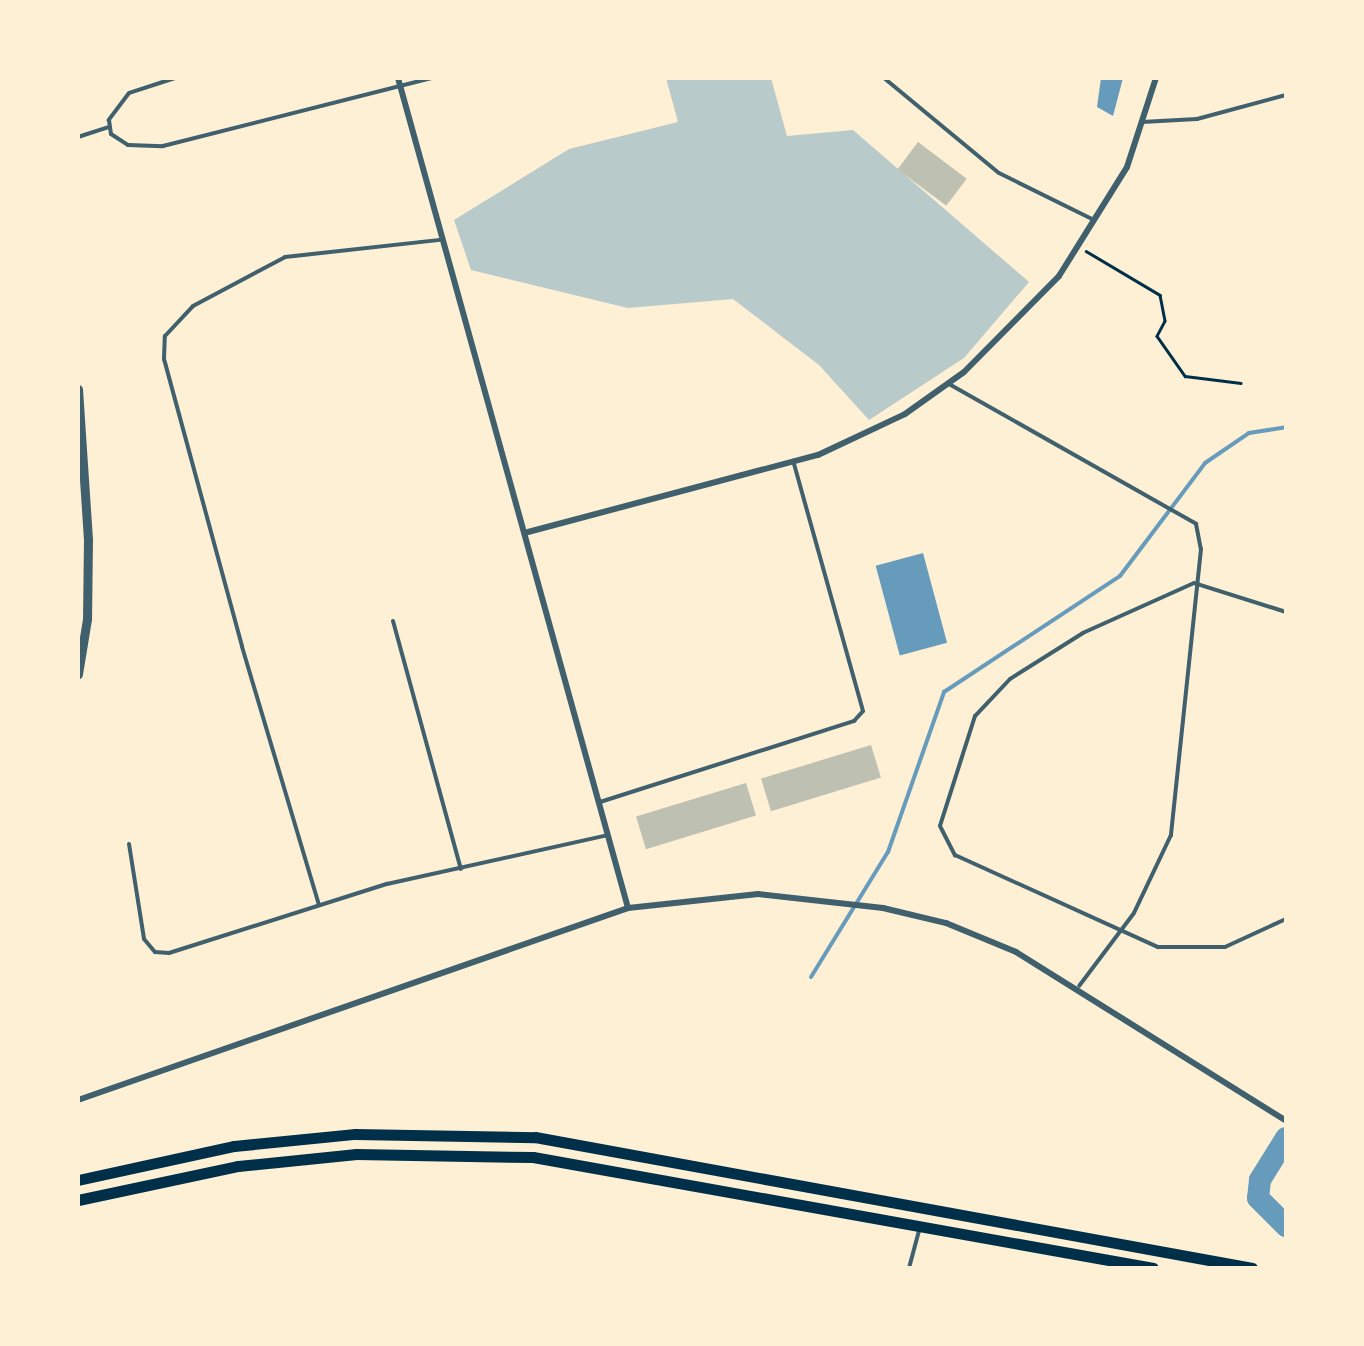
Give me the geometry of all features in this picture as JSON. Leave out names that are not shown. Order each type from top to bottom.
[{"type":"highway","points":[[78,1180],[234,1146],[355,1134],[536,1137],[1252,1268]]},
{"type":"highway","points":[[78,1200],[238,1166],[356,1154],[534,1157],[1153,1268]]},
{"type":"street","points":[[528,532],[794,462],[905,414],[948,383],[1058,276],[1127,167],[1156,78]]},
{"type":"street","points":[[399,81],[528,532],[628,908]]},
{"type":"street","points":[[78,389],[88,539],[78,674]]},
{"type":"street","points":[[78,1100],[628,908],[758,894],[883,908],[946,924],[1079,986],[1286,1122]]},
{"type":"lane","points":[[78,137],[108,127],[129,93],[175,78]]},
{"type":"lane","points":[[108,127],[128,145],[163,146],[399,81],[432,78]]},
{"type":"lane","points":[[884,78],[999,173],[1094,220]]},
{"type":"lane","points":[[1142,122],[1197,119],[1286,94]]},
{"type":"lane","points":[[319,905],[242,646],[164,359],[165,336],[193,306],[286,258],[445,240]]},
{"type":"lane","points":[[948,383],[1196,524],[1202,549],[1194,583],[1171,834],[1120,932],[1079,986]]},
{"type":"lane","points":[[600,802],[854,721],[863,711],[794,462]]},
{"type":"lane","points":[[1286,612],[1194,583],[1083,633],[1010,680],[975,716],[940,826],[955,854],[1120,932],[1188,950],[1225,948],[1286,920]]},
{"type":"lane","points":[[392,621],[460,869]]},
{"type":"lane","points":[[129,844],[144,938],[155,952],[169,953],[319,905],[608,835]]},
{"type":"lane","points":[[911,1268],[920,1227]]},
{"type":"path","points":[[1078,246],[1160,295],[1165,321],[1157,336],[1186,376],[1241,383]]},
{"type":"shaded area","points":[[666,78],[771,78],[787,136],[853,130],[1029,282],[964,358],[869,420],[819,365],[733,299],[628,308],[471,270],[454,220],[569,149],[678,122]]},
{"type":"water","points":[[1101,78],[1123,78],[1113,116],[1097,107]]},
{"type":"water","points":[[923,553],[947,643],[900,656],[876,566]]},
{"type":"building","points":[[918,142],[967,179],[946,206],[898,169]]},
{"type":"building","points":[[871,745],[881,778],[771,811],[761,779]]},
{"type":"building","points":[[746,783],[756,816],[646,849],[636,817]]},
{"type":"waterway","points":[[811,977],[888,852],[944,692],[1120,576],[1205,463],[1249,433],[1286,427]]},
{"type":"waterway","points":[[1286,1138],[1260,1180],[1258,1198],[1286,1226]]}]
